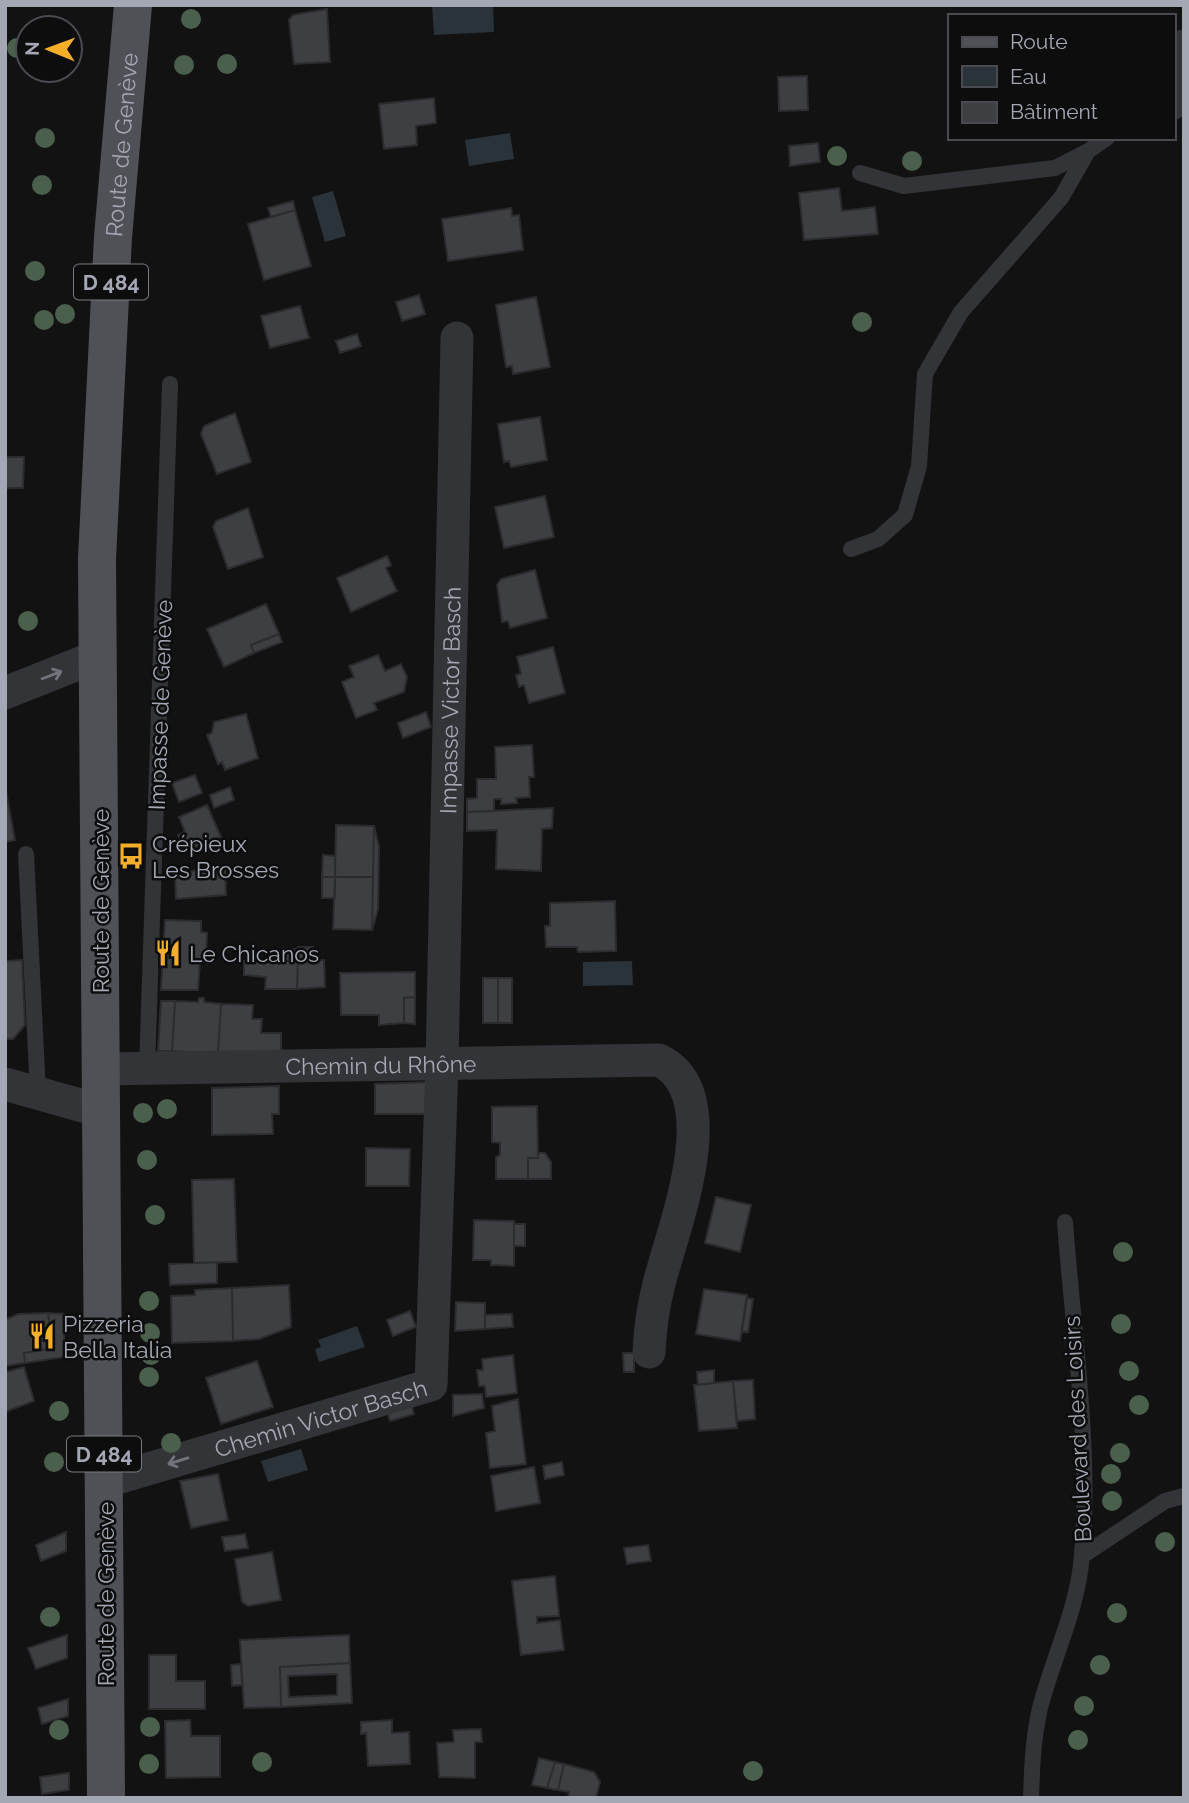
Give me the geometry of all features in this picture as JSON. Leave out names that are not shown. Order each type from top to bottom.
[{"type":"main road","name":"Route de Genève","points":[[106,1798],[97,559],[113,237],[133,5]]},
{"type":"street","points":[[1175,93],[1184,46]]},
{"type":"street","name":"Impasse Victor Basch","points":[[442,1063],[457,338]]},
{"type":"street","points":[[5,693],[98,656]]},
{"type":"street","name":"Chemin du Rhône","points":[[101,1069],[659,1060],[673,1066],[684,1087],[693,1136],[689,1178],[659,1282],[650,1325],[649,1352]]},
{"type":"street","name":"Chemin Victor Basch","points":[[104,1482],[431,1385],[442,1063]]},
{"type":"street","points":[[5,1084],[101,1111]]},
{"type":"lane","points":[[860,173],[904,186],[1055,168],[1104,140]]},
{"type":"lane","points":[[851,549],[878,539],[905,515],[919,466],[925,374],[961,312],[1061,198],[1088,151]]},
{"type":"lane","name":"Impasse de Genève","points":[[148,1068],[170,384]]},
{"type":"lane","points":[[26,854],[38,1092]]},
{"type":"lane","name":"Boulevard des Loisirs","points":[[1031,1798],[1032,1750],[1041,1706],[1074,1603],[1082,1556],[1083,1455],[1065,1222]]},
{"type":"lane","points":[[1082,1556],[1165,1501],[1184,1496]]},
{"type":"water","points":[[432,5],[493,5],[494,32],[434,35]]},
{"type":"water","points":[[510,133],[514,159],[469,166],[465,140]]},
{"type":"water","points":[[333,191],[346,236],[325,242],[312,197]]},
{"type":"water","points":[[632,961],[633,985],[583,986],[583,962]]},
{"type":"water","points":[[357,1326],[365,1347],[319,1362],[315,1349],[321,1347],[318,1340]]},
{"type":"water","points":[[301,1449],[308,1470],[268,1482],[261,1461]]},
{"type":"building","points":[[327,9],[330,62],[294,64],[289,20],[293,15]]},
{"type":"building","points":[[807,76],[808,110],[779,111],[778,77]]},
{"type":"building","points":[[434,98],[436,123],[416,126],[417,145],[384,149],[379,104]]},
{"type":"building","points":[[818,143],[820,162],[790,166],[789,146]]},
{"type":"building","points":[[839,188],[842,211],[875,207],[878,234],[804,240],[799,193]]},
{"type":"building","points":[[293,201],[295,210],[271,217],[268,208]]},
{"type":"building","points":[[511,208],[512,216],[519,215],[523,250],[448,261],[442,219]]},
{"type":"building","points":[[295,210],[311,266],[264,280],[248,224]]},
{"type":"building","points":[[419,295],[425,314],[402,321],[396,302]]},
{"type":"building","points":[[536,297],[550,367],[513,374],[512,366],[506,367],[496,305]]},
{"type":"building","points":[[300,306],[309,338],[270,348],[261,316]]},
{"type":"building","points":[[357,334],[361,346],[340,353],[336,341]]},
{"type":"building","points":[[235,413],[251,462],[217,474],[201,434],[204,426]]},
{"type":"building","points":[[540,417],[547,460],[511,467],[509,461],[504,462],[498,424]]},
{"type":"building","points":[[5,457],[24,457],[23,488],[5,488]]},
{"type":"building","points":[[545,496],[554,537],[504,548],[495,507]]},
{"type":"building","points":[[248,508],[263,557],[228,569],[213,527],[216,521]]},
{"type":"building","points":[[387,556],[391,565],[386,568],[397,591],[351,612],[337,578]]},
{"type":"building","points":[[535,570],[547,618],[510,628],[508,621],[502,622],[497,585],[501,579]]},
{"type":"building","points":[[266,604],[279,634],[251,645],[254,653],[224,667],[207,629]]},
{"type":"building","points":[[279,634],[282,642],[254,653],[251,645]]},
{"type":"building","points":[[553,647],[565,693],[529,703],[524,685],[519,687],[516,675],[521,674],[517,657]]},
{"type":"building","points":[[378,655],[385,671],[401,664],[407,677],[404,692],[374,703],[377,710],[356,718],[342,682],[354,677],[349,666]]},
{"type":"building","points":[[426,712],[431,727],[403,738],[398,723]]},
{"type":"building","points":[[246,714],[258,758],[225,770],[222,762],[218,764],[207,735],[212,733],[214,722]]},
{"type":"building","points":[[532,745],[534,777],[529,777],[530,797],[516,798],[517,803],[501,804],[501,799],[494,799],[494,811],[467,812],[467,799],[477,798],[477,779],[496,779],[495,747]]},
{"type":"building","points":[[195,775],[202,793],[179,802],[172,783]]},
{"type":"building","points":[[5,786],[15,840],[5,842]]},
{"type":"building","points":[[230,787],[234,800],[214,808],[210,795]]},
{"type":"building","points":[[207,805],[221,837],[185,851],[178,835],[185,832],[179,817]]},
{"type":"building","points":[[553,808],[552,828],[542,829],[541,871],[496,869],[497,830],[467,831],[467,812]]},
{"type":"building","points":[[336,825],[374,826],[373,877],[335,877]]},
{"type":"building","points":[[374,826],[379,847],[378,909],[372,930]]},
{"type":"building","points":[[323,855],[335,856],[335,877],[322,877]]},
{"type":"building","points":[[205,866],[225,866],[226,895],[176,899],[175,878]]},
{"type":"building","points":[[322,877],[335,877],[335,898],[322,898]]},
{"type":"building","points":[[335,877],[373,877],[372,930],[333,929]]},
{"type":"building","points":[[615,901],[616,951],[578,952],[577,947],[546,947],[545,926],[550,926],[550,903]]},
{"type":"building","points":[[165,920],[201,921],[201,932],[207,933],[206,961],[200,961],[198,990],[161,990]]},
{"type":"building","points":[[298,947],[313,947],[312,961],[298,961]]},
{"type":"building","points":[[282,949],[296,949],[297,961],[281,961]]},
{"type":"building","points":[[22,960],[25,1025],[13,1039],[5,1039],[5,961]]},
{"type":"building","points":[[324,960],[325,987],[297,989],[298,961]]},
{"type":"building","points":[[244,961],[298,961],[297,989],[265,989],[266,977],[244,975]]},
{"type":"building","points":[[415,972],[415,997],[404,998],[404,1023],[379,1025],[379,1015],[341,1015],[340,973]]},
{"type":"building","points":[[483,978],[498,978],[498,1023],[483,1023]]},
{"type":"building","points":[[498,978],[512,978],[512,1023],[498,1023]]},
{"type":"building","points":[[415,997],[415,1024],[404,1023],[404,998]]},
{"type":"building","points":[[199,998],[204,998],[204,1002],[221,1004],[218,1054],[172,1051],[175,1001],[198,1002]]},
{"type":"building","points":[[161,1001],[175,1001],[172,1051],[158,1051]]},
{"type":"building","points":[[221,1004],[253,1005],[252,1019],[262,1019],[261,1033],[281,1033],[281,1052],[218,1054]]},
{"type":"building","points":[[431,1082],[432,1114],[375,1114],[375,1084]]},
{"type":"building","points":[[279,1086],[279,1114],[272,1114],[273,1134],[212,1135],[212,1088]]},
{"type":"building","points":[[537,1106],[538,1158],[528,1158],[528,1179],[496,1179],[496,1157],[500,1155],[500,1143],[492,1142],[492,1107]]},
{"type":"building","points":[[366,1148],[410,1149],[409,1186],[366,1186]]},
{"type":"building","points":[[538,1153],[545,1153],[551,1162],[551,1179],[528,1179],[528,1158],[538,1158]]},
{"type":"building","points":[[234,1179],[237,1262],[194,1263],[192,1180]]},
{"type":"building","points":[[716,1197],[751,1205],[740,1252],[705,1243]]},
{"type":"building","points":[[474,1220],[514,1221],[514,1266],[491,1265],[491,1260],[473,1260]]},
{"type":"building","points":[[514,1224],[525,1224],[525,1246],[514,1246]]},
{"type":"building","points":[[217,1262],[217,1283],[170,1285],[169,1264]]},
{"type":"building","points":[[289,1285],[291,1327],[259,1339],[233,1341],[232,1288]]},
{"type":"building","points":[[232,1288],[233,1341],[172,1343],[171,1296],[195,1295],[195,1290]]},
{"type":"building","points":[[704,1289],[747,1295],[740,1341],[696,1334]]},
{"type":"building","points":[[747,1298],[753,1299],[748,1332],[742,1331]]},
{"type":"building","points":[[456,1302],[485,1303],[485,1329],[455,1331]]},
{"type":"building","points":[[410,1311],[416,1327],[393,1336],[387,1320]]},
{"type":"building","points":[[48,1313],[53,1348],[24,1353],[25,1363],[5,1366],[5,1320],[18,1314]]},
{"type":"building","points":[[48,1313],[64,1314],[64,1357],[25,1363],[24,1353],[53,1348]]},
{"type":"building","points":[[512,1314],[513,1327],[485,1329],[485,1315]]},
{"type":"building","points":[[623,1353],[634,1353],[634,1372],[624,1372]]},
{"type":"building","points":[[513,1355],[517,1393],[486,1397],[485,1386],[479,1386],[477,1370],[483,1370],[482,1359]]},
{"type":"building","points":[[257,1361],[273,1407],[221,1424],[206,1378]]},
{"type":"building","points":[[24,1367],[34,1401],[5,1412],[5,1372]]},
{"type":"building","points":[[714,1370],[714,1383],[698,1385],[697,1372]]},
{"type":"building","points":[[753,1380],[755,1419],[737,1421],[733,1381]]},
{"type":"building","points":[[733,1381],[737,1428],[699,1431],[694,1385]]},
{"type":"building","points":[[482,1394],[484,1408],[453,1416],[453,1395]]},
{"type":"building","points":[[518,1399],[526,1464],[490,1468],[486,1433],[495,1431],[492,1406]]},
{"type":"building","points":[[410,1400],[414,1414],[390,1421],[386,1407]]},
{"type":"building","points":[[562,1462],[564,1475],[545,1479],[543,1466]]},
{"type":"building","points":[[534,1467],[540,1503],[496,1511],[491,1476]]},
{"type":"building","points":[[218,1474],[228,1520],[191,1528],[180,1481]]},
{"type":"building","points":[[66,1532],[66,1551],[41,1561],[36,1545]]},
{"type":"building","points":[[245,1534],[248,1548],[225,1551],[222,1537]]},
{"type":"building","points":[[648,1545],[651,1561],[627,1564],[624,1548]]},
{"type":"building","points":[[272,1552],[281,1600],[248,1606],[242,1602],[235,1559]]},
{"type":"building","points":[[555,1576],[559,1616],[537,1617],[537,1623],[560,1620],[564,1650],[521,1655],[512,1581]]},
{"type":"building","points":[[67,1635],[67,1658],[36,1669],[28,1648]]},
{"type":"building","points":[[349,1635],[350,1663],[280,1667],[281,1707],[244,1708],[240,1640]]},
{"type":"building","points":[[149,1655],[176,1655],[176,1681],[205,1681],[205,1709],[149,1709]]},
{"type":"building","points":[[350,1663],[352,1703],[281,1707],[280,1667]],"holes":[[[337,1674],[337,1695],[289,1697],[288,1676]]]},
{"type":"building","points":[[241,1664],[242,1685],[232,1686],[231,1665]]},
{"type":"building","points":[[68,1699],[68,1716],[42,1724],[38,1708]]},
{"type":"building","points":[[190,1720],[191,1736],[220,1736],[220,1777],[166,1778],[165,1721]]},
{"type":"building","points":[[392,1720],[392,1733],[409,1732],[410,1764],[368,1766],[366,1733],[361,1734],[361,1722]]},
{"type":"building","points":[[481,1729],[482,1742],[475,1742],[475,1778],[439,1777],[437,1743],[454,1742],[453,1730]]},
{"type":"building","points":[[539,1758],[555,1762],[547,1788],[532,1785]]},
{"type":"building","points":[[555,1762],[564,1764],[558,1790],[547,1788]]},
{"type":"building","points":[[564,1764],[594,1772],[600,1782],[596,1798],[568,1798],[569,1792],[558,1790]]},
{"type":"building","points":[[69,1773],[69,1790],[42,1794],[40,1777]]},
{"type":"place","name":"Crépieux Les Brosses","points":[[131,856]]},
{"type":"place","name":"Le Chicanos","points":[[168,953]]},
{"type":"place","name":"Pizzeria Bella Italia","points":[[42,1336]]}]
